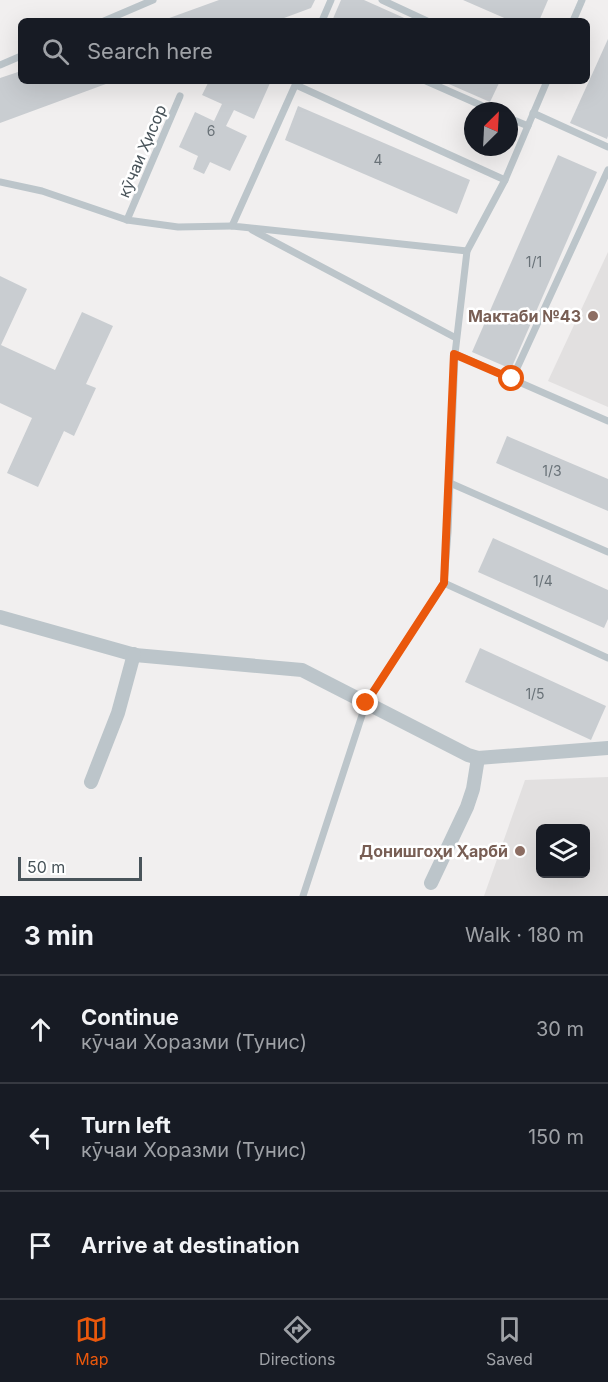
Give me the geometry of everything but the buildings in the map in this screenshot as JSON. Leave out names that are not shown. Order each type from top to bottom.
[{"type":"street","points":[[0,617],[134,654],[302,670],[478,758],[608,748]]},
{"type":"street","points":[[91,782],[118,713],[134,654]]},
{"type":"street","points":[[431,884],[467,807],[473,789],[478,758]]},
{"type":"lane","points":[[111,18],[153,0]]},
{"type":"lane","points":[[323,18],[331,0]]},
{"type":"lane","points":[[382,0],[421,18]]},
{"type":"lane","points":[[574,18],[582,0]]},
{"type":"lane","points":[[0,65],[18,57]]},
{"type":"lane","points":[[232,226],[297,84]]},
{"type":"lane","points":[[299,84],[505,180]]},
{"type":"lane","points":[[433,84],[474,102]]},
{"type":"lane","points":[[303,896],[366,703],[444,583],[454,354],[467,251],[505,180],[546,84]]},
{"type":"lane","name":"кӯчаи Ҳисор","points":[[180,96],[127,220],[178,227],[247,227],[467,251]]},
{"type":"lane","points":[[533,113],[608,147]]},
{"type":"lane","points":[[518,122],[528,126]]},
{"type":"lane","points":[[512,379],[608,170]]},
{"type":"lane","points":[[0,182],[42,191],[127,220]]},
{"type":"lane","points":[[247,227],[456,338]]},
{"type":"lane","points":[[454,354],[608,422]]},
{"type":"lane","points":[[450,483],[608,552]]},
{"type":"lane","points":[[444,583],[608,658]]},
{"type":"shaded area","name":"Мактаби №43","points":[[608,252],[608,407],[548,381]]},
{"type":"shaded area","name":"Донишгоҳи Ҳарбӣ","points":[[608,777],[608,896],[484,896],[525,780]]},
{"type":"place","name":"Мактаби №43","points":[[593,316]]},
{"type":"place","name":"Донишгоҳи Ҳарбӣ","points":[[520,851]]},
{"type":"route","points":[[366,703],[444,583],[454,354],[512,379]]}]
